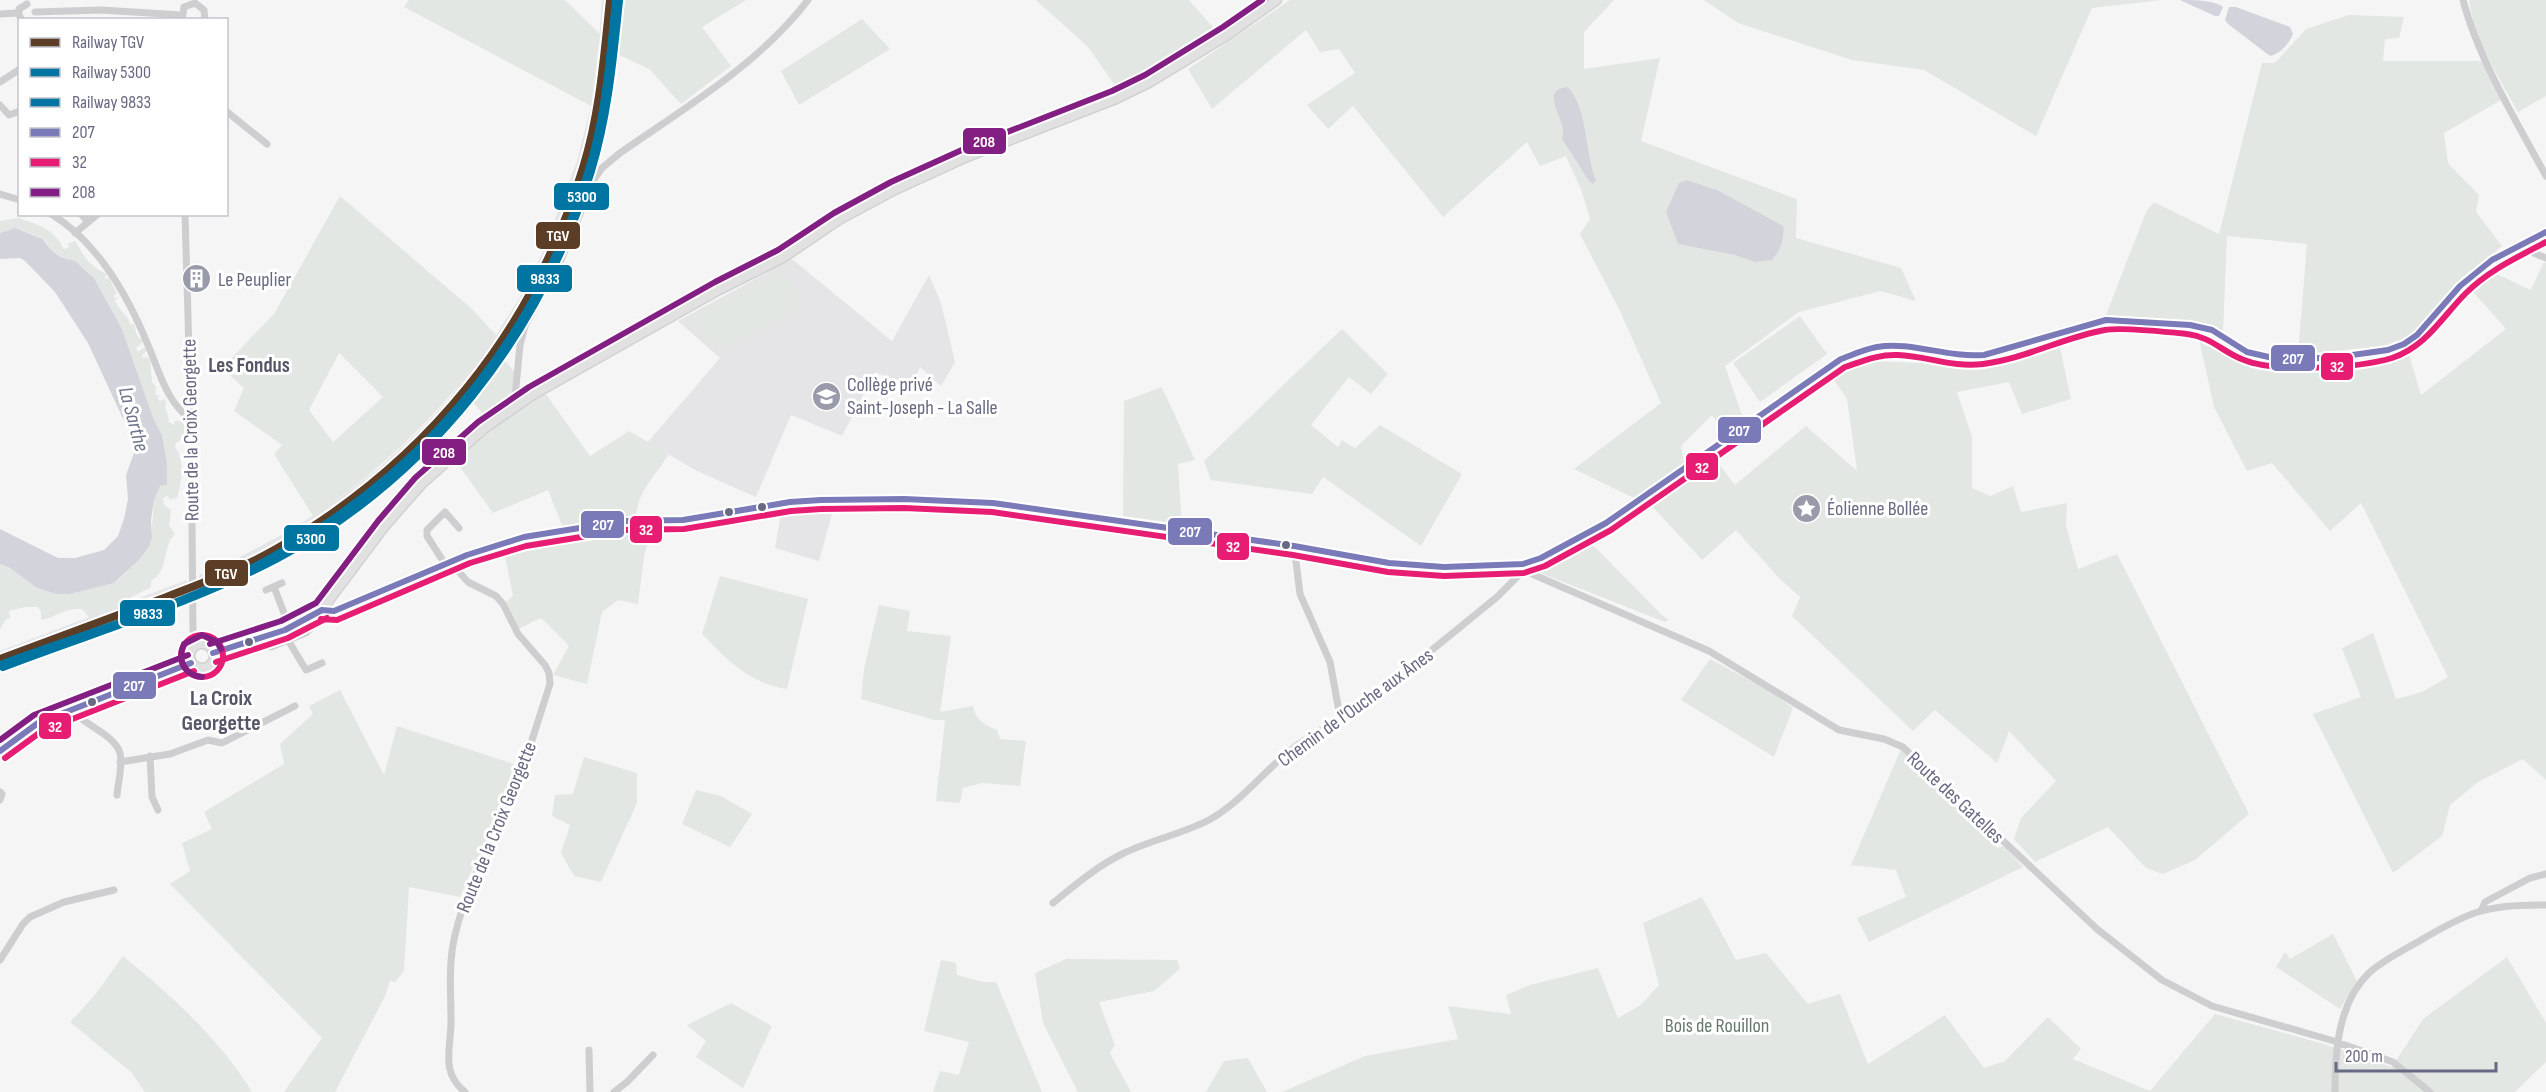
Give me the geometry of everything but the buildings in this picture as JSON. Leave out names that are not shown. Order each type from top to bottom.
[{"type":"main road","points":[[213,653],[308,619],[322,610],[409,497],[464,446],[514,408],[634,338],[796,250],[857,209],[929,174],[1149,84],[1228,35],[1277,0]]},
{"type":"main road","points":[[205,644],[213,653],[213,660],[208,666],[197,667],[191,663],[190,652],[197,645],[205,644]]},
{"type":"main road","points":[[0,751],[38,723],[191,663]]},
{"type":"street","points":[[514,408],[520,345],[525,326],[561,260],[595,178],[620,153],[734,73],[808,0]]},
{"type":"street","points":[[2463,0],[2472,31],[2546,176]]},
{"type":"street","points":[[0,14],[20,16],[20,7],[27,2],[34,8],[34,16],[101,10],[181,17],[187,5],[195,2],[204,9],[205,18]]},
{"type":"street","points":[[0,82],[18,70]]},
{"type":"street","points":[[0,105],[9,115],[18,112]]},
{"type":"street","points":[[228,113],[267,144]]},
{"type":"street","points":[[0,194],[18,199]]},
{"type":"street","points":[[54,216],[91,246],[116,283],[140,327],[167,392],[191,420]]},
{"type":"street","points":[[83,216],[88,222]]},
{"type":"street","points":[[75,233],[96,216]]},
{"type":"street","name":"Route de la Croix Georgette","points":[[185,216],[191,420],[193,635],[197,645]]},
{"type":"street","points":[[322,610],[334,611],[502,542],[564,529],[623,520],[707,517],[789,502],[857,499],[993,503],[1294,546],[1347,557],[1415,566],[1524,566],[1606,523],[1840,359],[1859,351],[1876,347],[1899,346],[1963,357],[1984,355],[2106,320],[2190,325],[2212,330],[2247,352],[2273,358],[2362,355],[2404,344],[2417,335],[2462,285],[2492,260],[2546,232]]},
{"type":"street","points":[[2516,246],[2546,258]]},
{"type":"street","name":"Route de la Croix Georgette","points":[[459,528],[445,512],[427,530],[427,536],[448,563],[468,582],[496,596],[503,604],[518,634],[545,665],[549,673],[550,684],[515,789],[469,886],[455,935],[449,969],[451,1021],[448,1063],[454,1082],[465,1092]]},
{"type":"street","points":[[1294,546],[1300,594],[1330,662],[1341,722]]},
{"type":"street","name":"Chemin de l'Ouche aux Ânes","points":[[1053,903],[1107,862],[1125,852],[1207,821],[1228,809],[1298,745],[1341,722],[1472,619],[1524,566]]},
{"type":"street","name":"Route des Gatelles","points":[[1524,566],[1541,578],[1709,651],[1839,730],[1884,739],[1903,747],[2097,928],[2162,980],[2212,1006],[2337,1042],[2393,1062],[2430,1092]]},
{"type":"street","points":[[266,590],[282,583]]},
{"type":"street","points":[[274,587],[290,626]]},
{"type":"street","points":[[271,647],[308,631],[308,619]]},
{"type":"street","points":[[288,640],[306,670],[322,663]]},
{"type":"street","points":[[120,762],[170,754],[208,740],[219,743],[226,741],[296,706]]},
{"type":"street","points":[[71,710],[88,725],[115,742],[120,762],[117,795]]},
{"type":"street","points":[[150,756],[152,797],[158,810]]},
{"type":"street","points":[[0,792],[2,794],[0,800]]},
{"type":"street","points":[[2482,909],[2485,902],[2494,897],[2530,878],[2546,874]]},
{"type":"street","points":[[0,960],[22,924],[30,917],[64,902],[114,890]]},
{"type":"street","points":[[2335,1092],[2337,1042],[2351,1001],[2370,972],[2442,927],[2482,909],[2512,905],[2546,905]]},
{"type":"street","points":[[589,1050],[590,1092]]},
{"type":"street","points":[[614,1092],[653,1055]]},
{"type":"shaded area","points":[[602,0],[615,0],[613,52],[607,104],[592,166],[564,241],[501,356],[439,432],[363,499],[301,541],[267,560],[199,590],[199,575],[238,558],[289,531],[338,499],[379,468],[448,400],[496,335],[519,299],[541,256],[577,161],[591,106]]},
{"type":"shaded area","points":[[792,259],[892,341],[929,275],[941,303],[955,362],[941,386],[920,367],[911,387],[875,372],[842,436],[791,415],[756,497],[695,470],[648,442],[720,358],[678,321]]},
{"type":"shaded area","points":[[835,503],[819,561],[775,548],[782,507]]},
{"type":"shaded area","points":[[187,580],[188,594],[0,663],[0,651]]},
{"type":"green space","points":[[409,0],[565,0],[600,34],[591,106],[404,7]]},
{"type":"green space","points":[[615,0],[746,0],[702,27],[731,66],[681,104],[649,69],[613,52]]},
{"type":"green space","points":[[1036,0],[1189,0],[1218,33],[1119,91],[1088,47]]},
{"type":"green space","points":[[1290,0],[1614,0],[1584,32],[1584,69],[1660,58],[1641,141],[1797,199],[1796,238],[1901,268],[1916,301],[1881,291],[1799,312],[1725,366],[1744,421],[1726,435],[1712,415],[1681,446],[1684,463],[1634,498],[1574,469],[1661,403],[1619,309],[1580,234],[1590,219],[1582,192],[1566,156],[1540,166],[1527,142],[1443,217],[1353,106],[1328,129],[1307,105],[1355,73],[1339,49],[1320,52],[1306,30],[1212,109],[1188,69]]},
{"type":"green space","points":[[1704,0],[2162,0],[2092,8],[2036,136],[1924,70],[1852,60],[1738,23]]},
{"type":"green space","points":[[2469,0],[2546,0],[2546,96],[2518,112],[2482,44]]},
{"type":"green space","points":[[2349,15],[2404,17],[2399,38],[2385,39],[2383,61],[2482,61],[2501,100],[2444,133],[2448,163],[2479,195],[2476,212],[2502,246],[2461,280],[2408,337],[2389,346],[2298,354],[2307,244],[2227,236],[2223,332],[2197,321],[2106,315],[2146,212],[2154,202],[2219,234],[2262,63],[2275,63],[2306,29]]},
{"type":"green space","points":[[862,19],[890,49],[799,105],[781,71]]},
{"type":"green space","points":[[340,196],[472,309],[496,335],[457,387],[414,434],[366,477],[313,516],[274,454],[282,445],[234,411],[244,388],[222,368],[274,314]],"holes":[[[339,353],[383,397],[333,442],[309,410]]]},
{"type":"green space","points":[[18,218],[50,232],[63,248],[66,249],[69,246],[67,244],[75,241],[91,264],[107,274],[104,279],[109,278],[117,294],[113,296],[115,298],[120,296],[115,300],[116,304],[128,318],[130,325],[134,324],[137,336],[144,341],[136,348],[138,352],[145,347],[147,351],[142,355],[150,359],[152,382],[156,387],[155,394],[160,396],[159,401],[165,399],[166,401],[168,421],[174,425],[175,421],[181,421],[189,430],[175,447],[182,471],[177,498],[170,500],[168,496],[163,498],[164,505],[171,510],[169,525],[175,534],[168,545],[161,572],[151,581],[151,587],[128,599],[122,606],[90,618],[82,609],[65,611],[41,620],[38,607],[9,611],[10,619],[6,619],[0,629],[0,564],[10,568],[37,588],[56,594],[70,594],[116,582],[139,560],[151,543],[154,500],[159,487],[167,485],[167,463],[162,435],[154,420],[122,329],[94,278],[85,269],[49,249],[46,241],[40,237],[15,228],[0,233],[0,221]]},
{"type":"green space","points":[[2544,262],[2546,263],[2546,780],[2523,759],[2478,782],[2450,805],[2442,836],[2393,873],[2313,714],[2361,697],[2342,648],[2373,633],[2396,699],[2422,692],[2448,677],[2361,503],[2330,531],[2272,463],[2247,471],[2214,407],[2198,334],[2215,337],[2243,355],[2275,362],[2389,357],[2407,348],[2421,395],[2506,329],[2468,286],[2488,270],[2531,290]]},
{"type":"green space","points":[[789,265],[792,269],[782,275],[797,287],[797,307],[800,310],[720,350],[703,338],[699,330],[701,316],[686,324],[683,320]]},
{"type":"green space","points":[[1800,316],[1827,354],[1760,402],[1733,363]]},
{"type":"green space","points":[[1342,329],[1388,374],[1371,394],[1349,377],[1311,425],[1338,447],[1342,440],[1355,448],[1380,425],[1462,474],[1421,546],[1323,477],[1312,494],[1211,480],[1204,461]]},
{"type":"green space","points":[[2059,343],[2071,399],[2022,414],[2009,382],[1957,392],[1972,437],[1972,488],[1990,496],[2013,486],[2021,512],[2067,503],[2066,525],[2078,569],[2117,554],[2249,814],[2195,860],[2163,874],[2146,868],[2108,827],[2035,862],[2014,839],[2021,818],[2056,781],[2009,731],[1997,763],[1935,710],[1913,731],[1792,616],[1800,597],[1777,576],[1736,530],[1702,560],[1649,503],[1712,455],[1735,485],[1806,426],[1857,471],[1847,399],[1832,377],[1870,361],[1945,364],[1983,361]]},
{"type":"green space","points":[[501,356],[519,377],[517,394],[521,398],[540,386],[590,456],[629,431],[669,454],[646,486],[636,512],[635,524],[652,524],[644,557],[638,604],[618,600],[602,612],[587,684],[553,675],[569,646],[541,618],[518,629],[506,602],[513,596],[502,542],[563,528],[548,490],[493,513],[452,456],[490,422],[469,398]]},
{"type":"green space","points":[[1162,387],[1195,460],[1178,464],[1182,524],[1123,516],[1124,401]]},
{"type":"green space","points":[[1588,540],[1669,620],[1665,622],[1538,572],[1536,567]]},
{"type":"green space","points":[[720,576],[808,599],[787,689],[761,682],[750,676],[730,662],[702,634]]},
{"type":"green space","points":[[879,605],[910,611],[907,631],[951,636],[940,712],[973,706],[978,718],[997,730],[1000,739],[1026,741],[1020,786],[982,783],[963,788],[960,803],[936,801],[945,720],[934,720],[861,699],[864,669]]},
{"type":"green space","points":[[1710,659],[1770,691],[1793,708],[1774,757],[1681,700]]},
{"type":"green space","points":[[340,690],[384,775],[397,726],[523,767],[517,792],[488,858],[476,861],[460,897],[409,887],[404,971],[395,982],[390,981],[385,996],[335,1092],[284,1092],[322,1038],[170,884],[190,871],[182,843],[212,829],[204,812],[284,764],[280,744],[313,714],[309,706]]},
{"type":"green space","points":[[1901,749],[2000,841],[1994,843],[1997,848],[2004,846],[2023,867],[1869,942],[1857,918],[1906,897],[1896,870],[1851,865]]},
{"type":"green space","points":[[584,757],[637,773],[637,803],[601,882],[574,876],[561,853],[570,825],[552,816],[555,795],[573,794]]},
{"type":"green space","points":[[696,790],[721,796],[752,814],[730,847],[682,824]]},
{"type":"green space","name":"Bois de Rouillon","points":[[1702,897],[1736,960],[1766,953],[1808,1004],[1840,994],[1868,1064],[1945,1015],[1984,1068],[2005,1061],[2048,1017],[2081,1049],[2073,1059],[2150,1091],[2215,1014],[2324,1044],[2392,1067],[2423,1019],[2507,957],[2546,1023],[2546,1062],[2515,1092],[1282,1092],[1365,1056],[1458,1039],[1448,1006],[1511,1014],[1506,995],[1530,985],[1598,968],[1618,1018],[1641,1005],[1659,985],[1643,923]]},
{"type":"green space","points":[[2333,934],[2357,981],[2340,1009],[2276,967],[2285,952],[2290,959]]},
{"type":"green space","points":[[123,956],[194,1019],[225,1054],[252,1092],[145,1092],[132,1073],[70,1022],[95,995]]},
{"type":"green space","points":[[1066,959],[1177,960],[1180,969],[1154,991],[1099,1002],[1115,1045],[1110,1053],[1131,1092],[1078,1092],[1043,1023],[1035,973]]},
{"type":"green space","points":[[941,960],[956,963],[957,975],[983,982],[996,982],[1042,1092],[933,1092],[940,1071],[959,1075],[969,1042],[924,1031]]},
{"type":"green space","points":[[731,1003],[772,1026],[743,1088],[696,1057],[706,1041],[687,1025]]},
{"type":"green space","points":[[1248,1058],[1267,1092],[1206,1092],[1224,1061]]},
{"type":"water","points":[[2180,0],[2197,0],[2223,7],[2219,16],[2215,16]]},
{"type":"water","points":[[2229,7],[2236,7],[2290,27],[2293,34],[2284,48],[2270,56],[2228,24],[2225,20]]},
{"type":"water","points":[[1568,87],[1580,108],[1596,180],[1593,184],[1562,139],[1563,128],[1554,96],[1560,89]]},
{"type":"water","points":[[1687,180],[1717,190],[1783,226],[1781,244],[1772,260],[1755,262],[1735,255],[1678,244],[1666,212],[1679,183]]},
{"type":"water","name":"La Sarthe","points":[[15,228],[43,239],[60,257],[75,261],[94,278],[122,329],[154,420],[162,435],[167,463],[167,485],[160,486],[154,500],[150,545],[139,560],[114,583],[70,594],[56,594],[37,588],[10,568],[0,564],[0,529],[58,558],[75,558],[104,550],[118,536],[124,519],[128,499],[126,475],[134,453],[131,436],[88,343],[55,292],[20,258],[0,259],[0,233]]},
{"type":"rail line","name":"TGV","points":[[0,659],[193,587],[263,556],[330,515],[380,477],[425,434],[467,388],[503,338],[535,285],[562,228],[583,168],[594,127],[610,0]]},
{"type":"rail line","name":"9833","points":[[3,664],[179,601],[247,571],[335,518],[385,480],[431,437],[472,392],[508,342],[540,288],[567,231],[589,170],[600,128],[616,1]]},
{"type":"rail line","name":"5300","points":[[3,667],[211,590],[278,558],[333,525],[384,487],[430,443],[472,396],[510,344],[542,289],[569,231],[591,171],[602,129],[619,1]]},
{"type":"transit line","name":"208","points":[[210,644],[281,621],[316,603],[378,521],[415,478],[478,422],[529,387],[715,282],[778,250],[834,213],[891,182],[964,149],[1112,91],[1145,75],[1262,0]]},
{"type":"transit line","name":"207","points":[[322,610],[334,611],[467,555],[524,537],[623,521],[683,520],[790,502],[821,500],[904,499],[993,503],[1294,546],[1389,563],[1444,567],[1523,564],[1541,558],[1606,523],[1841,359],[1863,351],[1877,347],[1903,346],[1956,354],[1984,355],[2106,320],[2190,325],[2212,330],[2247,352],[2273,358],[2331,358],[2388,350],[2404,344],[2417,335],[2460,286],[2492,260],[2546,232]]},
{"type":"transit line","name":"32","points":[[321,619],[337,620],[470,563],[526,546],[624,530],[684,529],[791,511],[821,509],[904,508],[992,512],[1293,555],[1388,572],[1444,576],[1524,573],[1545,566],[1611,530],[1845,367],[1865,360],[1898,355],[1951,363],[1983,364],[2014,358],[2090,333],[2122,329],[2196,336],[2244,360],[2276,367],[2318,368],[2377,361],[2392,358],[2415,347],[2484,277],[2546,242]]},
{"type":"transit line","name":"207","points":[[213,653],[285,630],[322,610]]},
{"type":"transit line","name":"32","points":[[216,662],[288,638],[327,618]]},
{"type":"transit line","name":"32","points":[[202,635],[217,641],[223,656],[217,671],[202,677],[187,671],[181,656],[187,641],[202,635]]},
{"type":"transit line","name":"208","points":[[202,677],[191,673],[184,666],[181,656],[184,644],[202,635],[217,642],[221,649]]},
{"type":"transit line","name":"208","points":[[0,740],[34,715],[188,655]]},
{"type":"transit line","name":"207","points":[[0,751],[38,723],[191,663]]},
{"type":"transit line","name":"32","points":[[5,758],[42,731],[194,671]]},
{"type":"place","name":"Le Peuplier","points":[[197,279]]},
{"type":"place","name":"Collège privé Saint-Joseph - La Salle","points":[[826,396]]},
{"type":"place","name":"Éolienne Bollée","points":[[1806,508]]},
{"type":"district","name":"Les Fondus","points":[[249,365]]},
{"type":"district","name":"La Croix Georgette","points":[[221,710]]}]
